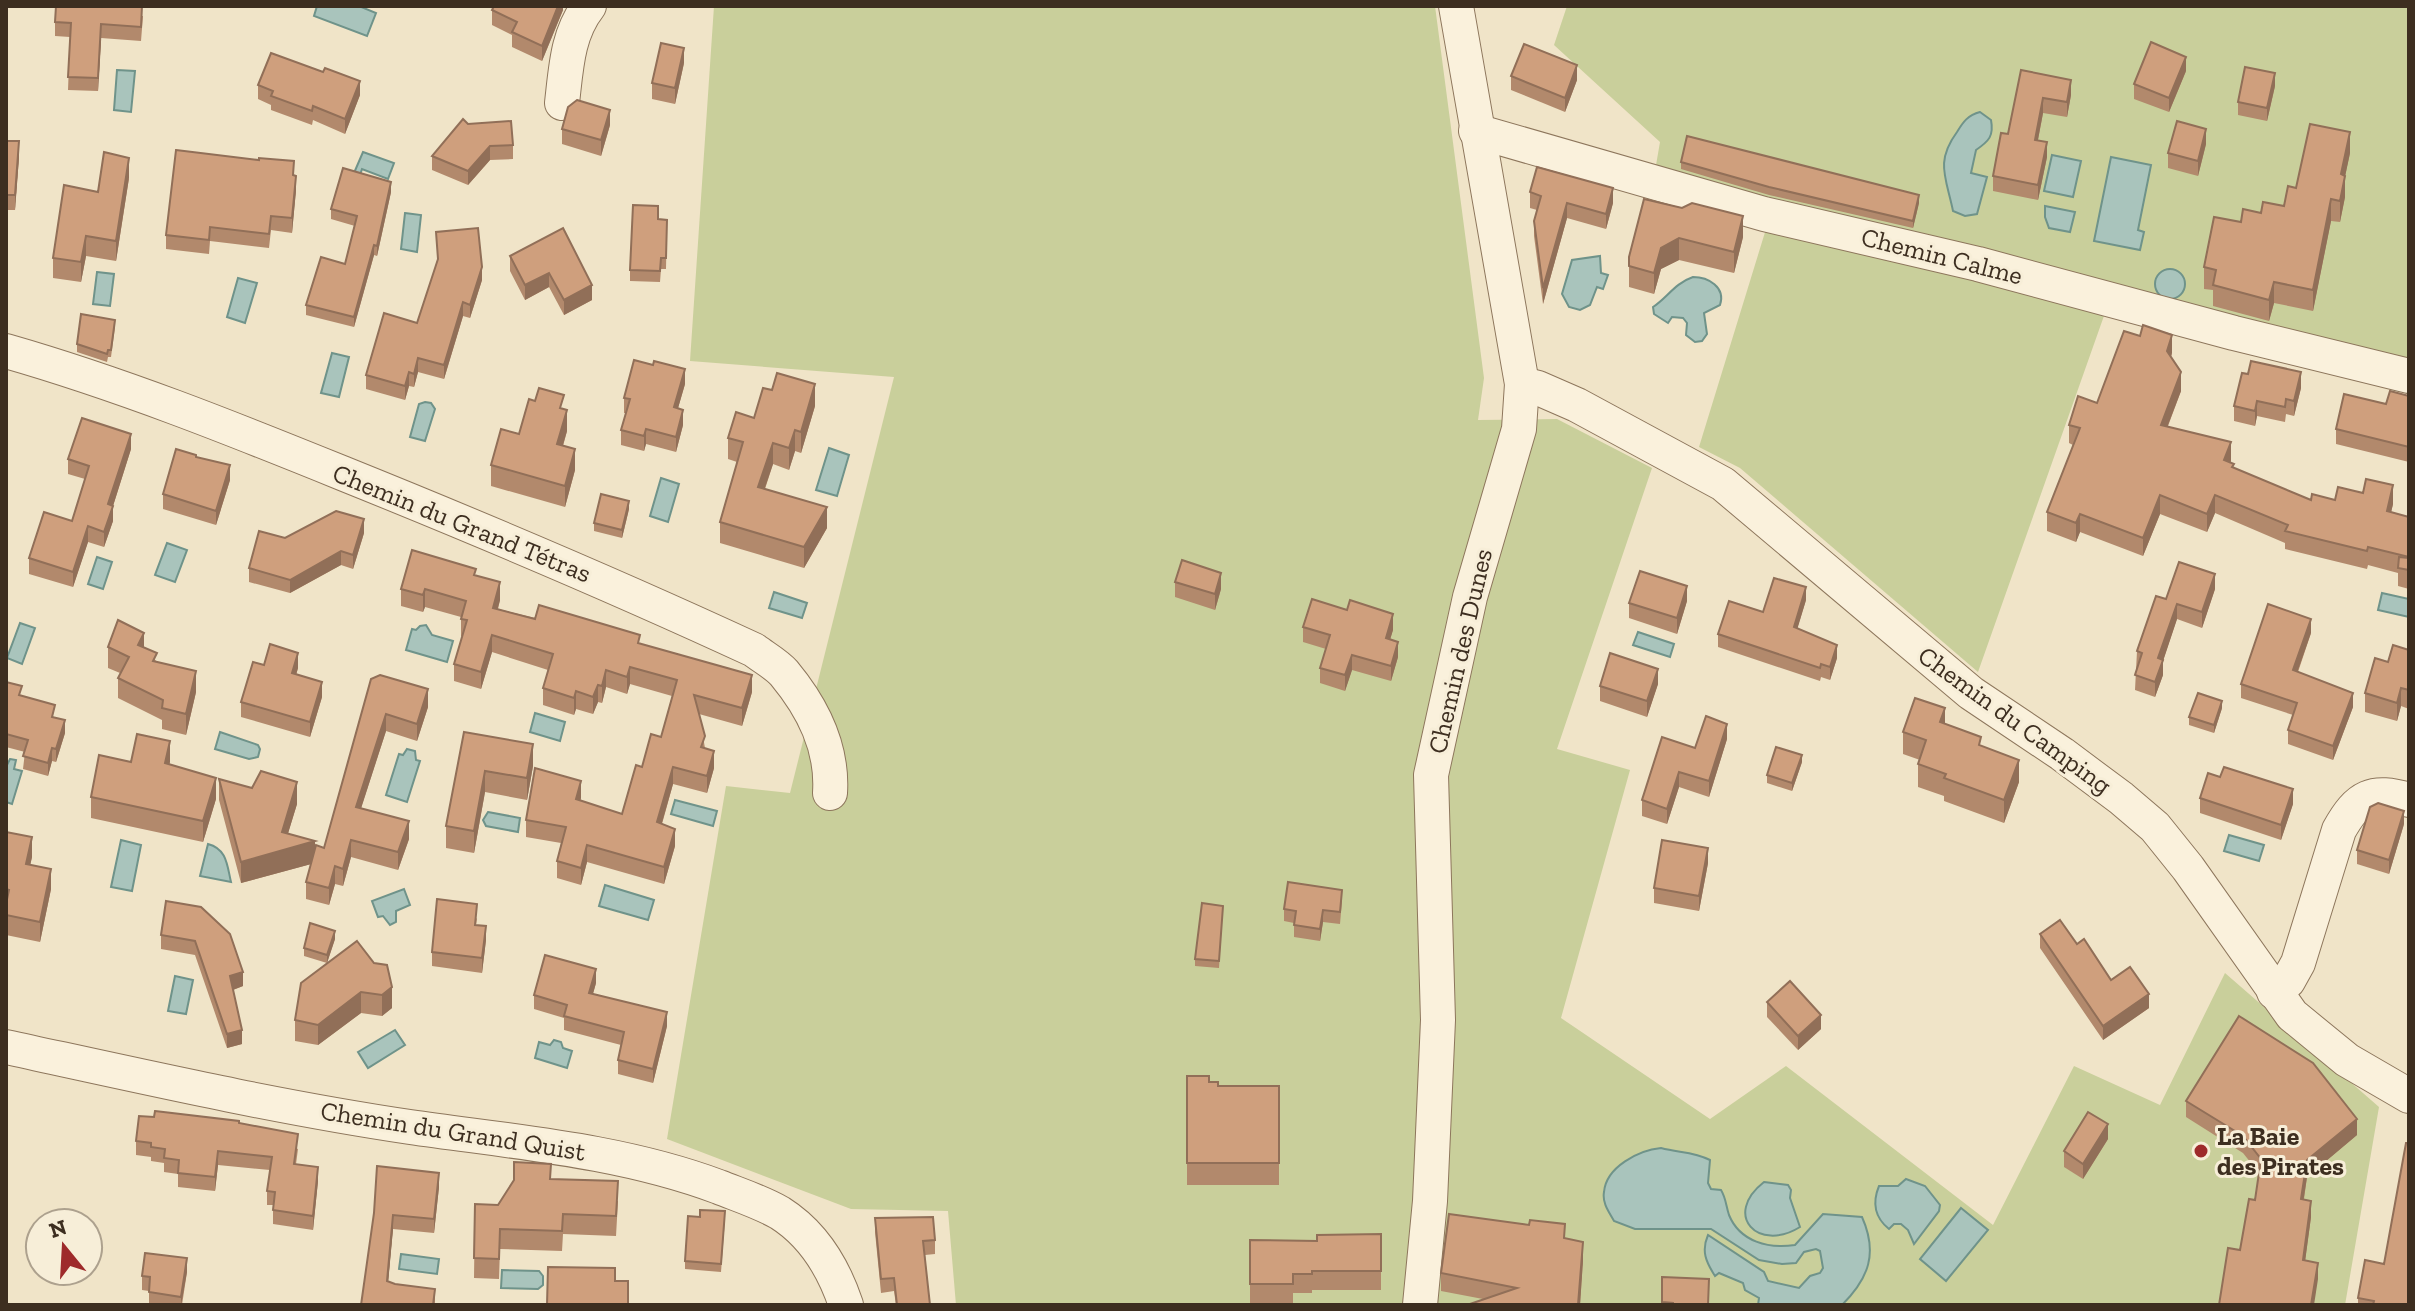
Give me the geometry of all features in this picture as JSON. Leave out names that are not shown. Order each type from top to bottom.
[{"type":"street","points":[[562,103],[570,45],[575,28],[589,6]]},
{"type":"street","name":"Chemin des Dunes","points":[[1420,1305],[1430,1201],[1438,1020],[1431,775],[1470,597],[1519,429],[1522,384],[1456,6]]},
{"type":"street","name":"Chemin Calme","points":[[1476,131],[1764,214],[1978,264],[2409,376]]},
{"type":"street","name":"Chemin du Grand Tétras","points":[[6,351],[180,408],[231,428],[515,542],[754,650],[782,671],[821,729],[831,769],[830,793]]},
{"type":"street","name":"Chemin du Camping","points":[[1522,384],[1577,405],[1723,484],[1971,693],[2121,798],[2155,827],[2188,868],[2292,1015],[2347,1060],[2409,1096]]},
{"type":"street","points":[[2274,992],[2288,981],[2298,963],[2339,830],[2350,810],[2369,796],[2390,794],[2409,800]]},
{"type":"street","name":"Chemin du Grand Quist","points":[[6,1047],[394,1124],[570,1149],[683,1173],[750,1198],[793,1223],[822,1255],[838,1281],[846,1305]]},
{"type":"green space","points":[[714,6],[1435,6],[1484,378],[1478,420],[1557,419],[1652,468],[1557,749],[1630,770],[1561,1018],[1710,1119],[1786,1066],[1993,1225],[2074,1066],[2160,1105],[2225,973],[2379,1107],[2345,1305],[956,1305],[948,1211],[851,1209],[667,1139],[726,786],[790,793],[894,377],[690,361]]},
{"type":"green space","points":[[1567,6],[2409,6],[2409,363],[1655,171],[1660,142],[1554,45]]},
{"type":"green space","points":[[1766,229],[2105,313],[1978,672],[1740,468],[1699,447]]},
{"type":"water","points":[[317,6],[359,6],[376,13],[367,36],[314,16]]},
{"type":"water","points":[[117,70],[135,71],[131,112],[114,110]]},
{"type":"water","points":[[1980,112],[1991,120],[1992,130],[1987,141],[1976,150],[1971,173],[1987,177],[1977,214],[1965,216],[1953,211],[1944,161],[1961,125]]},
{"type":"water","points":[[363,152],[394,163],[388,179],[362,169],[360,175],[354,173]]},
{"type":"water","points":[[2052,155],[2081,161],[2073,197],[2044,191]]},
{"type":"water","points":[[2111,157],[2151,165],[2138,230],[2144,232],[2140,250],[2094,241]]},
{"type":"water","points":[[2045,206],[2075,212],[2070,232],[2049,228]]},
{"type":"water","points":[[405,213],[421,215],[417,252],[401,249]]},
{"type":"water","points":[[1600,256],[1601,273],[1608,275],[1603,289],[1597,287],[1590,305],[1580,310],[1569,307],[1562,294],[1572,260]]},
{"type":"water","points":[[2170,269],[2181,273],[2185,284],[2181,295],[2170,299],[2159,295],[2155,284],[2159,273]]},
{"type":"water","points":[[97,272],[114,274],[110,306],[93,304]]},
{"type":"water","points":[[1693,277],[1714,284],[1721,299],[1720,305],[1704,313],[1707,334],[1702,341],[1695,342],[1686,335],[1687,323],[1683,318],[1672,317],[1668,323],[1654,314],[1653,307]]},
{"type":"water","points":[[238,278],[257,283],[245,323],[227,317]]},
{"type":"water","points":[[332,353],[349,357],[339,397],[321,393]]},
{"type":"water","points":[[431,403],[435,409],[425,441],[410,437],[419,404]]},
{"type":"water","points":[[829,448],[849,455],[837,496],[816,490]]},
{"type":"water","points":[[661,478],[679,484],[668,522],[650,516]]},
{"type":"water","points":[[167,543],[187,550],[175,582],[155,575]]},
{"type":"water","points":[[97,557],[112,562],[103,589],[88,584]]},
{"type":"water","points":[[774,592],[807,603],[802,618],[769,608]]},
{"type":"water","points":[[2382,593],[2409,599],[2409,617],[2378,610]]},
{"type":"water","points":[[20,623],[35,628],[22,664],[7,658]]},
{"type":"water","points":[[426,625],[432,635],[453,641],[447,662],[406,650],[412,629]]},
{"type":"water","points":[[1638,632],[1674,644],[1670,657],[1633,645]]},
{"type":"water","points":[[535,713],[565,722],[560,741],[530,732]]},
{"type":"water","points":[[220,732],[258,745],[258,757],[249,759],[215,749]]},
{"type":"water","points":[[407,749],[415,751],[416,760],[420,761],[407,802],[386,795],[399,754],[403,755]]},
{"type":"water","points":[[10,759],[16,760],[14,769],[22,771],[12,804],[6,802],[6,767]]},
{"type":"water","points":[[675,800],[717,811],[713,826],[671,814]]},
{"type":"water","points":[[488,812],[520,818],[518,832],[486,826],[483,820]]},
{"type":"water","points":[[2229,835],[2264,845],[2259,861],[2224,851]]},
{"type":"water","points":[[121,840],[141,845],[132,891],[111,887]]},
{"type":"water","points":[[208,844],[223,854],[231,882],[200,876]]},
{"type":"water","points":[[605,885],[654,900],[648,920],[599,906]]},
{"type":"water","points":[[404,889],[410,905],[396,911],[396,922],[390,925],[383,916],[378,917],[372,901]]},
{"type":"water","points":[[175,976],[193,980],[186,1014],[168,1011]]},
{"type":"water","points":[[395,1030],[405,1045],[368,1068],[358,1052]]},
{"type":"water","points":[[554,1040],[572,1051],[567,1068],[535,1058],[539,1042],[550,1045]]},
{"type":"water","points":[[1661,1148],[1710,1160],[1708,1183],[1711,1189],[1721,1190],[1734,1224],[1756,1242],[1775,1246],[1795,1245],[1823,1214],[1862,1217],[1870,1254],[1859,1285],[1842,1305],[1758,1305],[1759,1298],[1745,1290],[1743,1283],[1719,1273],[1715,1276],[1706,1256],[1708,1235],[1764,1272],[1768,1281],[1799,1288],[1823,1268],[1820,1251],[1804,1252],[1796,1263],[1782,1264],[1759,1260],[1711,1229],[1635,1229],[1614,1221],[1604,1196],[1611,1175],[1634,1156]]},
{"type":"water","points":[[1906,1179],[1925,1186],[1940,1205],[1939,1211],[1914,1244],[1908,1230],[1901,1224],[1894,1224],[1889,1229],[1880,1220],[1876,1209],[1879,1186],[1898,1186]]},
{"type":"water","points":[[1764,1182],[1788,1185],[1800,1227],[1771,1236],[1750,1227],[1746,1207],[1752,1194]]},
{"type":"water","points":[[1961,1208],[1988,1230],[1946,1281],[1920,1259]]},
{"type":"water","points":[[401,1254],[439,1259],[437,1274],[399,1269]]},
{"type":"water","points":[[502,1270],[539,1271],[543,1276],[543,1285],[538,1289],[501,1288]]},
{"type":"building","points":[[56,6],[142,6],[141,27],[101,24],[98,78],[68,77],[71,23],[55,22]]},
{"type":"building","points":[[494,6],[558,6],[542,46],[512,32],[517,22],[492,10]]},
{"type":"building","points":[[2151,42],[2186,57],[2169,98],[2134,84]]},
{"type":"building","points":[[661,43],[684,48],[675,88],[652,83]]},
{"type":"building","points":[[1524,44],[1577,65],[1565,98],[1511,76]]},
{"type":"building","points":[[271,53],[323,72],[325,68],[360,81],[345,119],[313,106],[312,111],[271,96],[273,91],[258,85]]},
{"type":"building","points":[[2245,67],[2275,73],[2267,108],[2238,102]]},
{"type":"building","points":[[2021,70],[2071,80],[2067,102],[2043,98],[2035,140],[2047,142],[2038,185],[1993,176],[2001,133],[2008,134]]},
{"type":"building","points":[[577,100],[610,110],[601,140],[562,129],[568,107]]},
{"type":"building","points":[[463,119],[468,124],[511,121],[513,145],[490,146],[468,171],[432,156]]},
{"type":"building","points":[[2177,121],[2206,129],[2198,161],[2168,153]]},
{"type":"building","points":[[2310,124],[2350,132],[2341,174],[2345,176],[2340,201],[2331,199],[2313,290],[2274,282],[2269,300],[2213,285],[2216,270],[2204,267],[2214,217],[2241,222],[2243,209],[2261,213],[2263,202],[2284,206],[2288,186],[2296,188]]},
{"type":"building","points":[[1687,136],[1919,195],[1913,221],[1769,187],[1681,162]]},
{"type":"building","points":[[6,141],[19,141],[15,195],[6,195]]},
{"type":"building","points":[[176,150],[294,161],[293,175],[296,176],[292,218],[271,216],[269,234],[210,227],[209,240],[166,235]]},
{"type":"building","points":[[104,152],[129,158],[116,241],[86,236],[81,262],[53,258],[64,185],[98,192]]},
{"type":"building","points":[[1537,167],[1613,188],[1606,214],[1567,203],[1543,288],[1534,221],[1541,196],[1530,192]]},
{"type":"building","points":[[343,168],[391,182],[377,246],[374,245],[354,317],[306,305],[321,257],[345,264],[357,216],[331,209]]},
{"type":"building","points":[[1644,199],[1682,208],[1692,203],[1743,216],[1734,252],[1679,238],[1661,248],[1654,273],[1629,266]]},
{"type":"building","points":[[633,205],[658,206],[658,219],[667,220],[666,258],[661,258],[660,271],[630,270]]},
{"type":"building","points":[[478,228],[482,267],[470,305],[463,302],[444,365],[418,358],[414,374],[409,372],[405,386],[366,375],[384,313],[417,323],[438,259],[436,232]]},
{"type":"building","points":[[563,228],[592,285],[564,300],[549,273],[525,285],[510,256]]},
{"type":"building","points":[[81,314],[115,320],[111,350],[107,354],[77,344]]},
{"type":"building","points":[[2143,325],[2172,335],[2167,351],[2181,372],[2161,425],[2231,442],[2224,460],[2234,464],[2232,467],[2311,500],[2312,494],[2335,500],[2338,487],[2363,493],[2366,479],[2393,485],[2387,511],[2409,517],[2409,557],[2368,547],[2367,551],[2285,531],[2288,525],[2215,495],[2207,514],[2160,495],[2143,538],[2080,514],[2076,523],[2047,512],[2080,428],[2069,425],[2078,396],[2097,403],[2124,331],[2140,336]]},
{"type":"building","points":[[634,360],[653,365],[654,361],[685,369],[674,407],[683,410],[676,437],[646,429],[644,436],[621,430],[630,399],[624,398]]},
{"type":"building","points":[[2251,361],[2301,372],[2294,401],[2286,399],[2285,407],[2257,401],[2255,411],[2234,406],[2242,373],[2248,374]]},
{"type":"building","points":[[777,373],[815,384],[801,432],[795,430],[789,448],[773,443],[758,487],[827,507],[804,547],[720,522],[743,442],[728,438],[736,412],[754,418],[763,388],[772,390]]},
{"type":"building","points":[[539,388],[564,395],[560,408],[567,410],[557,444],[575,449],[565,486],[491,465],[501,429],[519,434],[529,399],[535,401]]},
{"type":"building","points":[[2390,391],[2409,396],[2409,447],[2336,429],[2344,394],[2386,404]]},
{"type":"building","points":[[82,418],[131,434],[108,504],[113,506],[104,532],[88,526],[73,572],[29,558],[44,512],[72,521],[89,466],[68,459]]},
{"type":"building","points":[[176,449],[230,465],[216,511],[163,494]]},
{"type":"building","points":[[601,494],[629,501],[622,530],[594,523]]},
{"type":"building","points":[[336,511],[364,519],[353,555],[341,551],[290,580],[249,568],[259,531],[285,538]]},
{"type":"building","points":[[412,550],[476,569],[474,575],[500,582],[493,608],[535,619],[539,605],[640,635],[638,643],[752,675],[742,708],[694,695],[705,736],[701,747],[714,751],[707,776],[673,767],[657,822],[675,829],[664,867],[587,845],[581,868],[557,861],[566,827],[526,820],[535,768],[581,781],[576,799],[622,814],[636,765],[642,767],[651,734],[661,737],[677,680],[630,667],[627,677],[606,670],[602,686],[598,685],[593,697],[576,691],[574,698],[543,688],[553,654],[492,635],[481,672],[454,664],[467,620],[461,619],[466,601],[425,589],[423,595],[401,589]]},
{"type":"building","points":[[2399,557],[2409,558],[2409,570],[2398,568]]},
{"type":"building","points":[[1182,560],[1221,573],[1215,594],[1175,582]]},
{"type":"building","points":[[2179,562],[2215,574],[2202,612],[2177,604],[2158,658],[2163,660],[2155,682],[2135,675],[2142,653],[2137,651],[2156,596],[2166,599]]},
{"type":"building","points":[[1640,571],[1687,586],[1677,618],[1629,603]]},
{"type":"building","points":[[1774,578],[1806,587],[1794,627],[1837,645],[1830,667],[1821,664],[1820,668],[1718,634],[1729,601],[1763,612]]},
{"type":"building","points":[[1312,599],[1347,610],[1350,600],[1393,614],[1386,638],[1398,642],[1391,666],[1352,655],[1345,675],[1320,668],[1330,635],[1303,627]]},
{"type":"building","points":[[2268,604],[2311,619],[2293,670],[2353,693],[2333,746],[2288,730],[2297,703],[2241,684]]},
{"type":"building","points":[[118,620],[144,633],[138,645],[157,653],[153,661],[196,671],[186,714],[162,708],[163,700],[118,678],[129,657],[108,647]]},
{"type":"building","points":[[270,644],[298,653],[292,673],[322,682],[310,722],[241,702],[253,662],[264,665]]},
{"type":"building","points":[[2393,645],[2409,650],[2409,690],[2401,688],[2397,703],[2365,693],[2375,658],[2388,662]]},
{"type":"building","points":[[1610,653],[1658,669],[1647,701],[1600,686]]},
{"type":"building","points":[[380,675],[428,689],[417,724],[386,714],[356,807],[409,821],[398,852],[351,840],[343,869],[335,866],[329,888],[306,882],[316,845],[324,848],[371,679]]},
{"type":"building","points":[[6,682],[22,686],[19,695],[55,705],[52,717],[65,720],[48,763],[23,756],[28,740],[6,734]]},
{"type":"building","points":[[2198,693],[2222,701],[2214,725],[2189,717]]},
{"type":"building","points":[[1915,698],[1945,708],[1940,722],[1981,737],[1979,745],[2019,760],[2004,800],[1944,778],[1946,774],[1918,764],[1926,740],[1903,732]]},
{"type":"building","points":[[1706,716],[1727,724],[1709,781],[1679,772],[1667,809],[1642,800],[1662,737],[1695,748]]},
{"type":"building","points":[[464,732],[533,744],[527,778],[485,771],[474,831],[446,826]]},
{"type":"building","points":[[137,734],[170,741],[165,763],[216,778],[203,821],[91,797],[99,755],[131,762]]},
{"type":"building","points":[[1776,747],[1802,755],[1792,783],[1767,775]]},
{"type":"building","points":[[2224,767],[2293,789],[2281,825],[2200,798],[2208,773],[2220,777]]},
{"type":"building","points":[[261,771],[297,782],[282,832],[315,841],[241,862],[219,779],[252,788]]},
{"type":"building","points":[[2378,803],[2404,811],[2389,860],[2357,850],[2370,807]]},
{"type":"building","points":[[6,832],[32,837],[26,864],[51,869],[40,922],[6,915],[9,890],[6,889]]},
{"type":"building","points":[[1662,840],[1708,848],[1699,896],[1654,888]]},
{"type":"building","points":[[1288,882],[1342,890],[1340,912],[1323,910],[1320,929],[1294,925],[1296,911],[1284,909]]},
{"type":"building","points":[[437,899],[477,904],[475,925],[486,926],[482,958],[432,952]]},
{"type":"building","points":[[166,901],[201,907],[230,934],[243,972],[230,976],[242,1030],[227,1034],[195,941],[161,935]]},
{"type":"building","points":[[1202,903],[1223,906],[1219,961],[1195,959]]},
{"type":"building","points":[[2060,920],[2077,944],[2084,939],[2111,980],[2130,967],[2149,994],[2103,1026],[2040,934]]},
{"type":"building","points":[[310,923],[335,931],[327,955],[304,948]]},
{"type":"building","points":[[357,941],[374,963],[387,965],[392,987],[382,995],[361,992],[318,1025],[295,1020],[301,983]]},
{"type":"building","points":[[545,955],[596,969],[589,993],[667,1012],[653,1069],[618,1060],[624,1032],[564,1016],[567,1005],[534,995]]},
{"type":"building","points":[[1790,981],[1821,1015],[1798,1036],[1767,1002]]},
{"type":"building","points":[[2239,1016],[2313,1063],[2357,1119],[2307,1160],[2301,1199],[2311,1201],[2303,1260],[2318,1263],[2311,1305],[2219,1305],[2228,1248],[2240,1250],[2249,1199],[2255,1200],[2261,1159],[2243,1136],[2186,1101]]},
{"type":"building","points":[[1187,1076],[1209,1076],[1209,1082],[1218,1082],[1218,1086],[1279,1086],[1279,1163],[1187,1163]]},
{"type":"building","points":[[155,1111],[239,1121],[298,1134],[294,1164],[318,1167],[313,1216],[273,1210],[275,1192],[267,1191],[272,1157],[218,1151],[215,1177],[178,1173],[179,1160],[164,1158],[165,1149],[136,1141],[139,1116],[154,1117]]},
{"type":"building","points":[[2088,1112],[2108,1124],[2083,1164],[2064,1151]]},
{"type":"building","points":[[2406,1143],[2409,1143],[2409,1305],[2373,1305],[2374,1301],[2358,1298],[2365,1260],[2384,1264]]},
{"type":"building","points":[[514,1162],[551,1164],[550,1179],[618,1181],[616,1216],[563,1214],[562,1231],[500,1229],[499,1259],[474,1258],[475,1204],[498,1205],[514,1180]]},
{"type":"building","points":[[377,1166],[439,1173],[434,1219],[393,1215],[387,1281],[435,1289],[433,1305],[361,1305]]},
{"type":"building","points":[[700,1210],[725,1211],[721,1264],[685,1261],[688,1216],[700,1217]]},
{"type":"building","points":[[1449,1214],[1529,1225],[1530,1220],[1565,1224],[1564,1238],[1583,1242],[1578,1305],[1467,1305],[1517,1288],[1441,1273]]},
{"type":"building","points":[[933,1217],[935,1240],[923,1241],[930,1305],[897,1305],[894,1278],[881,1279],[875,1218]]},
{"type":"building","points":[[1381,1234],[1381,1271],[1312,1271],[1312,1274],[1293,1274],[1293,1284],[1250,1284],[1250,1240],[1317,1241],[1317,1235]]},
{"type":"building","points":[[145,1253],[187,1258],[181,1297],[149,1292],[150,1277],[142,1276]]},
{"type":"building","points":[[548,1267],[615,1268],[615,1281],[628,1281],[628,1305],[547,1305]]},
{"type":"building","points":[[1662,1277],[1709,1279],[1708,1305],[1662,1302]]},
{"type":"place","name":"La Baie des Pirates","points":[[2201,1151]]}]
